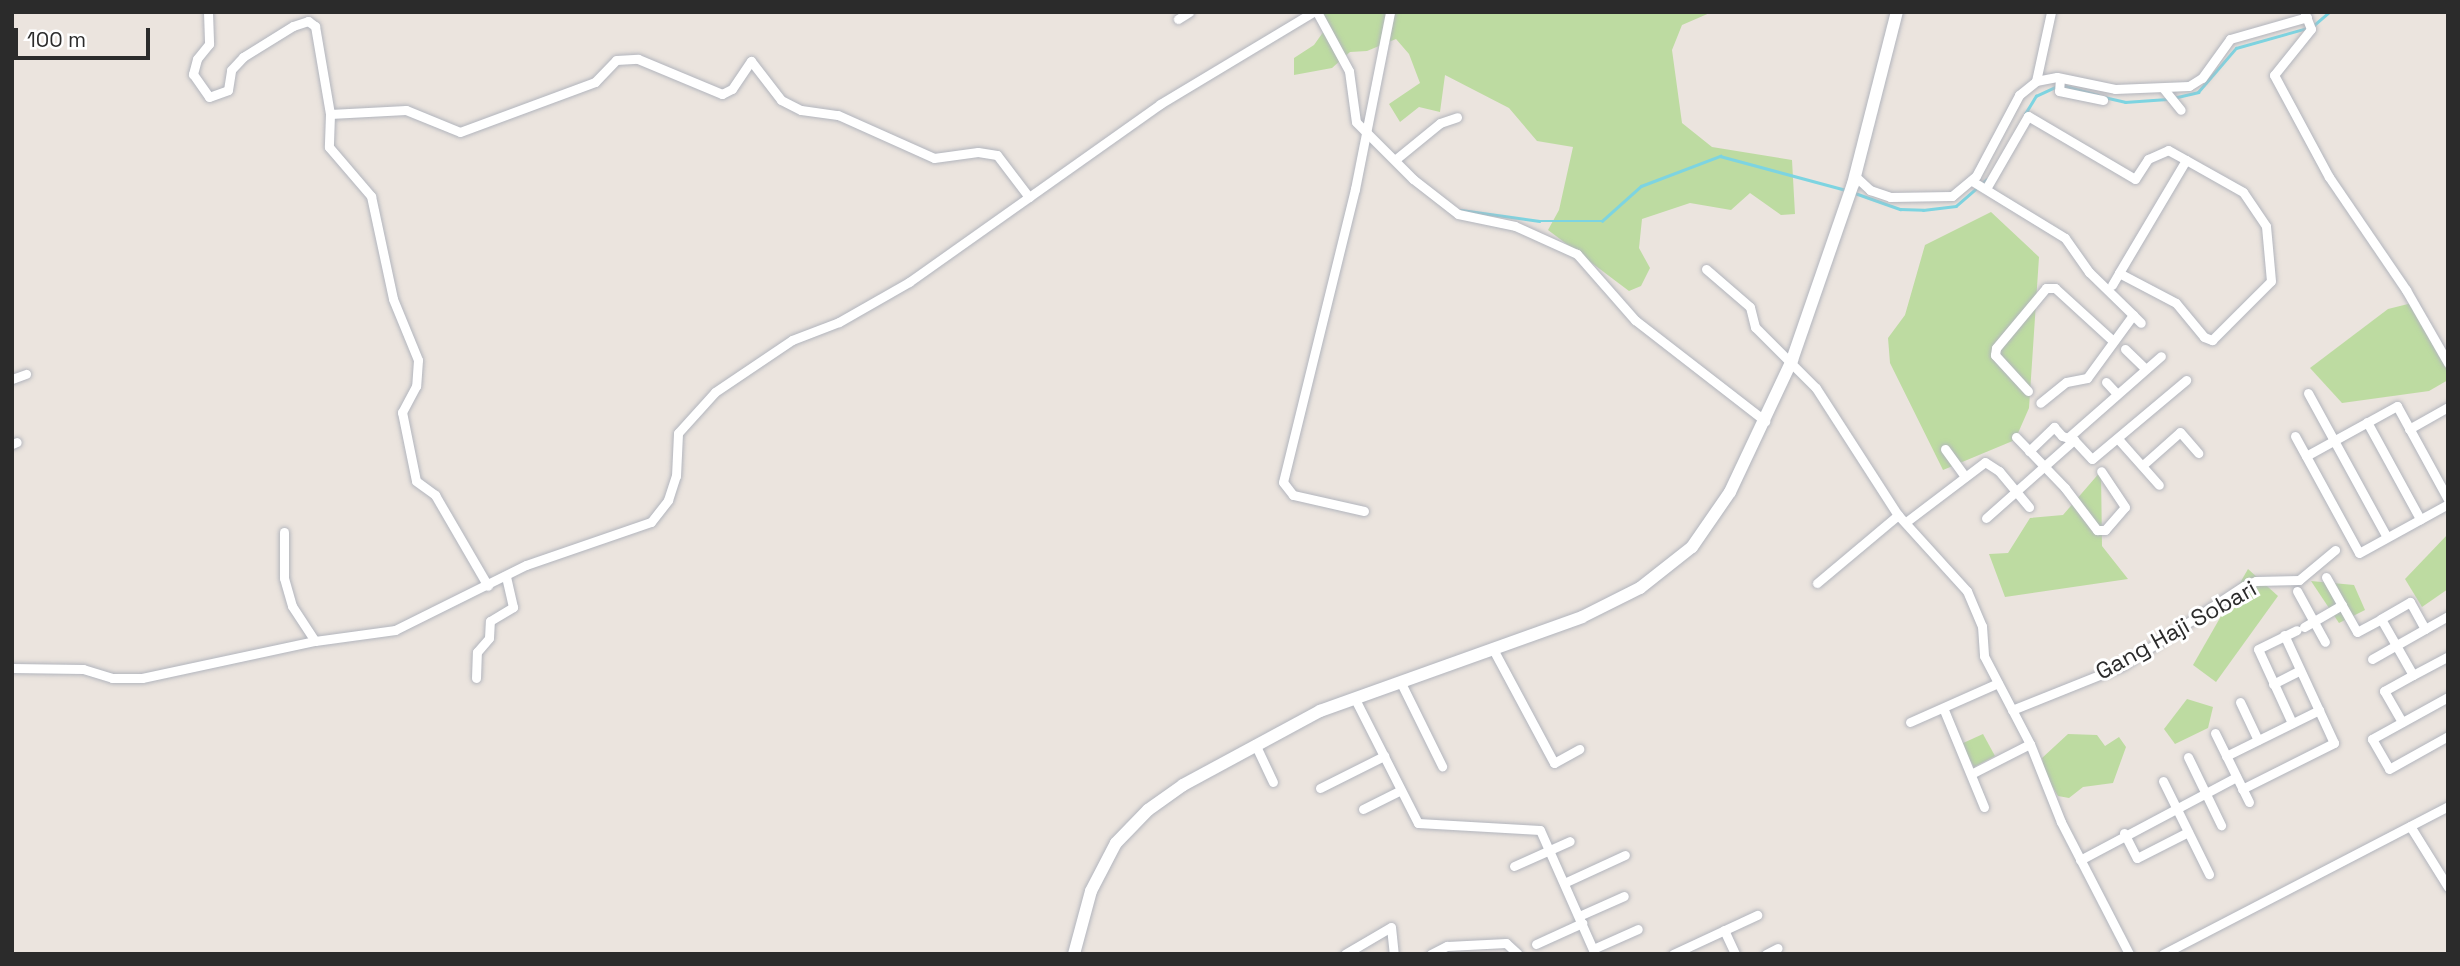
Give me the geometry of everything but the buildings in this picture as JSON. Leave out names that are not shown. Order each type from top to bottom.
[{"type":"main road","points":[[1074,954],[1091,891],[1116,843],[1148,810],[1255,744],[1355,699],[1554,630],[1622,597],[1692,547],[1727,497],[1765,421],[1791,360],[1854,180],[1897,12]]},
{"type":"street","points":[[208,12],[209,44],[193,66],[204,94],[225,92],[230,87],[231,70],[243,57],[282,32],[311,22],[330,114],[329,147],[371,196],[393,299],[418,360],[416,386],[402,412],[416,481],[435,495],[488,586]]},
{"type":"street","points":[[1178,19],[1189,12]]},
{"type":"street","points":[[12,668],[83,668],[112,678],[142,678],[315,641],[395,630],[506,576],[651,522],[668,500],[676,476],[678,433],[715,392],[792,340],[839,322],[909,282],[1160,104],[1315,12],[1349,71],[1351,108],[1364,132],[1396,159],[1432,196],[1458,214],[1515,226],[1577,254],[1644,327],[1765,421]]},
{"type":"street","points":[[1364,511],[1293,495],[1283,482],[1355,189],[1364,132],[1390,12]]},
{"type":"street","points":[[1854,180],[1870,190],[1890,197],[1952,195],[1974,181],[2019,95],[2036,81],[2051,12]]},
{"type":"street","points":[[2036,81],[2165,94],[2195,84],[2230,39],[2308,20]]},
{"type":"street","points":[[2308,20],[2274,75],[2329,177],[2406,290],[2448,363]]},
{"type":"street","points":[[330,114],[406,110],[460,132],[596,82],[616,60],[639,59],[722,94],[738,82],[751,61],[781,100],[801,110],[838,115],[934,158],[978,152],[997,155],[1030,197]]},
{"type":"street","points":[[2060,83],[2104,100]]},
{"type":"street","points":[[2165,94],[2181,110]]},
{"type":"street","points":[[1987,187],[2028,116],[2135,179],[2148,159],[2168,150],[2243,192],[2266,226],[2271,281],[2212,341],[2176,303],[2119,273]]},
{"type":"street","points":[[1396,159],[1440,123],[1457,117]]},
{"type":"street","points":[[2112,285],[2186,160]]},
{"type":"street","points":[[1974,181],[2064,238],[2089,272],[2141,323]]},
{"type":"street","points":[[1706,268],[1748,305],[1755,327],[1791,360],[1816,388],[1898,515],[1976,606],[1984,656],[2029,744],[2080,860],[2129,954]]},
{"type":"street","points":[[2028,391],[1995,355],[1996,348],[2046,288],[2055,288],[2112,340]]},
{"type":"street","points":[[2040,402],[2050,399],[2066,382],[2087,378],[2110,351],[2112,340],[2133,315]]},
{"type":"street","points":[[2126,349],[2145,368]]},
{"type":"street","points":[[1986,518],[2017,493],[2042,465],[2161,356]]},
{"type":"street","points":[[12,379],[26,374]]},
{"type":"street","points":[[2097,466],[2119,440],[2186,380]]},
{"type":"street","points":[[2106,382],[2118,394]]},
{"type":"street","points":[[2308,393],[2387,537]]},
{"type":"street","points":[[2295,436],[2359,553],[2448,501],[2397,406],[2306,456]]},
{"type":"street","points":[[2409,429],[2448,407]]},
{"type":"street","points":[[2367,422],[2420,519]]},
{"type":"street","points":[[2017,437],[2029,451],[2042,465],[2097,530],[2105,530],[2125,507],[2097,466],[2072,438],[2062,436],[2054,427],[2029,451]]},
{"type":"street","points":[[2144,464],[2180,432],[2198,453]]},
{"type":"street","points":[[2119,440],[2144,464],[2159,485]]},
{"type":"street","points":[[1945,449],[1965,477]]},
{"type":"street","points":[[1906,522],[1985,462],[2029,507]]},
{"type":"street","points":[[1817,583],[1898,515]]},
{"type":"street","points":[[284,532],[284,578],[292,606],[315,641]]},
{"type":"street","name":"Gang Haji Sobari","points":[[2012,710],[2122,666],[2244,586],[2256,581],[2299,580],[2335,550]]},
{"type":"street","points":[[476,678],[477,652],[489,638],[490,621],[513,607],[506,576]]},
{"type":"street","points":[[2326,577],[2357,632],[2410,602],[2425,629]]},
{"type":"street","points":[[2297,591],[2325,642]]},
{"type":"street","points":[[2292,723],[2258,649],[2342,605]]},
{"type":"street","points":[[2372,659],[2448,616]]},
{"type":"street","points":[[2381,618],[2413,675]]},
{"type":"street","points":[[2242,789],[2334,743],[2284,635]]},
{"type":"street","points":[[1494,651],[1554,763],[1580,749]]},
{"type":"street","points":[[2402,722],[2384,691],[2448,656]]},
{"type":"street","points":[[2273,684],[2300,670]]},
{"type":"street","points":[[1401,683],[1442,765]]},
{"type":"street","points":[[1910,722],[1944,710],[1998,683]]},
{"type":"street","points":[[2448,697],[2372,739],[2389,769],[2448,736]]},
{"type":"street","points":[[1355,699],[1418,823],[1540,830],[1594,952],[1638,929]]},
{"type":"street","points":[[2240,702],[2258,740]]},
{"type":"street","points":[[1944,710],[1984,807]]},
{"type":"street","points":[[2226,756],[2319,710]]},
{"type":"street","points":[[2214,733],[2249,802]]},
{"type":"street","points":[[1255,744],[1273,782]]},
{"type":"street","points":[[1971,774],[2029,744]]},
{"type":"street","points":[[1320,788],[1384,756]]},
{"type":"street","points":[[2188,757],[2221,825]]},
{"type":"street","points":[[2080,860],[2124,833],[2236,777]]},
{"type":"street","points":[[2163,781],[2209,874]]},
{"type":"street","points":[[1363,809],[1401,790]]},
{"type":"street","points":[[2163,954],[2448,806]]},
{"type":"street","points":[[2410,826],[2448,887]]},
{"type":"street","points":[[2124,833],[2137,858],[2188,832]]},
{"type":"street","points":[[1514,866],[1570,841]]},
{"type":"street","points":[[1563,883],[1625,855]]},
{"type":"street","points":[[1536,944],[1624,896]]},
{"type":"street","points":[[1673,954],[1693,949],[1724,930],[1757,915]]},
{"type":"street","points":[[1345,954],[1391,927],[1394,954]]},
{"type":"street","points":[[1724,930],[1735,954]]},
{"type":"street","points":[[1431,954],[1447,946],[1506,943],[1518,954]]},
{"type":"street","points":[[1766,954],[1778,948]]},
{"type":"green space","points":[[1320,12],[1712,12],[1682,25],[1672,50],[1682,123],[1712,147],[1792,160],[1795,214],[1781,215],[1750,193],[1731,210],[1690,203],[1642,219],[1639,248],[1650,268],[1641,286],[1629,291],[1548,230],[1559,210],[1573,147],[1537,141],[1509,108],[1445,75],[1440,112],[1419,107],[1400,122],[1389,104],[1420,83],[1409,54],[1396,39],[1367,51],[1350,52],[1332,68],[1294,75],[1294,58],[1314,45],[1326,28]]},
{"type":"green space","points":[[1991,212],[2039,257],[2029,408],[2015,440],[1943,470],[1890,363],[1888,338],[1905,315],[1925,245]]},
{"type":"green space","points":[[2412,303],[2448,365],[2448,380],[2429,391],[2342,403],[2310,368],[2388,309]]},
{"type":"green space","points":[[2101,471],[2102,546],[2128,579],[2005,597],[1989,554],[2008,553],[2030,518],[2063,515]]},
{"type":"green space","points":[[2448,534],[2448,589],[2422,607],[2405,579]]},
{"type":"green space","points":[[2248,569],[2278,596],[2216,682],[2193,665]]},
{"type":"green space","points":[[2311,581],[2354,585],[2365,610],[2339,623]]},
{"type":"green space","points":[[2187,699],[2213,707],[2208,728],[2175,744],[2164,729]]},
{"type":"green space","points":[[1983,734],[1995,756],[1974,767],[1961,744]]},
{"type":"green space","points":[[2068,734],[2097,735],[2105,746],[2119,737],[2126,747],[2113,783],[2083,787],[2069,798],[2058,796],[2045,774],[2042,758]]},
{"type":"waterway","points":[[2313,26],[2329,12]]},
{"type":"waterway","points":[[2173,98],[2198,92],[2236,48],[2307,28]]},
{"type":"waterway","points":[[2061,85],[2098,95]]},
{"type":"waterway","points":[[2025,114],[2036,96],[2055,87]]},
{"type":"waterway","points":[[2104,97],[2125,102],[2167,99]]},
{"type":"waterway","points":[[1461,210],[1539,221],[1602,221],[1641,186],[1720,156],[1846,190]]},
{"type":"waterway","points":[[1855,193],[1900,209],[1923,210],[1956,206],[1986,180]]}]
